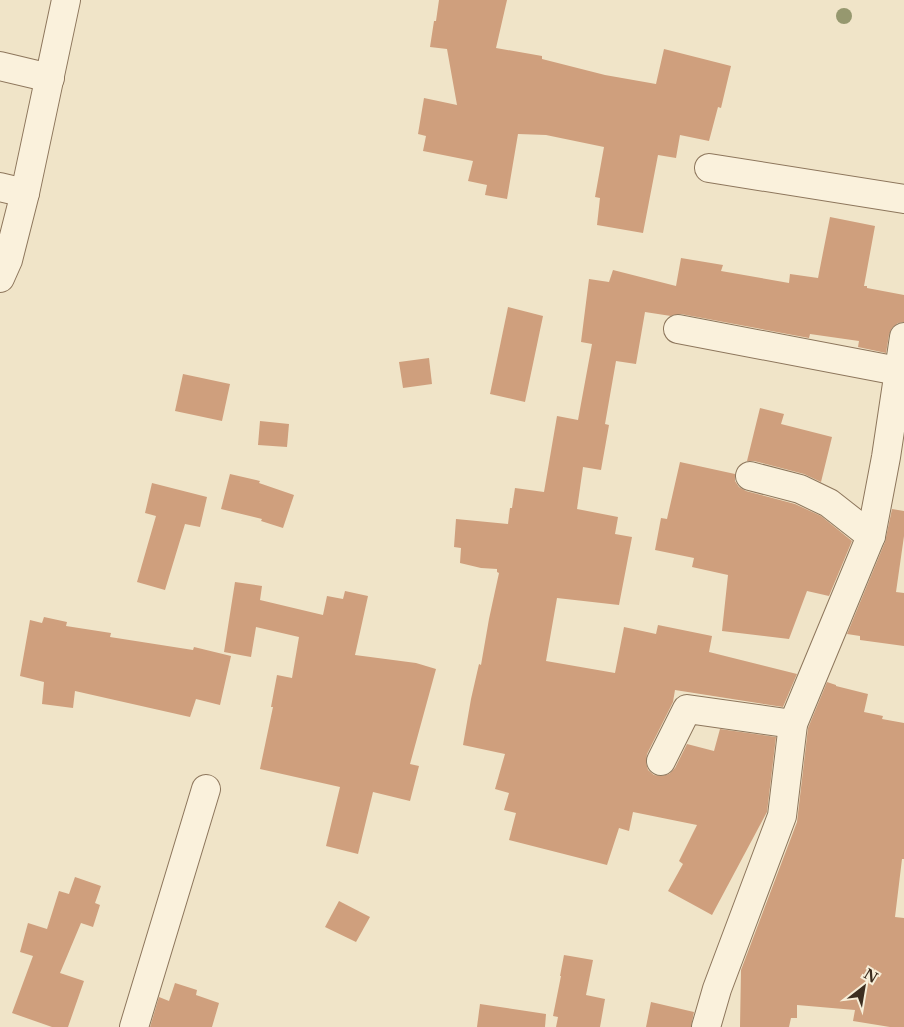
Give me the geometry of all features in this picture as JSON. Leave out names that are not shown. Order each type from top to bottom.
[{"type":"street","points":[[0,278],[8,260],[13,190],[50,78],[66,0]]},
{"type":"street","points":[[0,66],[50,78]]},
{"type":"street","points":[[709,168],[904,199]]},
{"type":"street","points":[[678,329],[898,371]]},
{"type":"street","points":[[706,1027],[717,989],[782,816],[793,724],[871,536],[886,457],[904,337]]},
{"type":"street","points":[[750,476],[800,489],[829,503],[871,536]]},
{"type":"street","points":[[661,760],[687,709],[793,724]]},
{"type":"street","points":[[134,1027],[206,789]]},
{"type":"building","points":[[439,0],[507,0],[496,48],[542,56],[542,59],[605,75],[656,84],[664,49],[731,66],[721,108],[718,107],[709,141],[680,135],[676,158],[658,155],[643,233],[597,225],[600,198],[595,197],[604,147],[546,135],[518,134],[507,199],[485,195],[487,185],[468,181],[473,161],[423,151],[426,136],[418,134],[424,98],[457,105],[447,49],[430,47]]},
{"type":"building","points":[[830,217],[875,226],[864,286],[904,295],[904,322],[898,323],[892,328],[886,353],[858,347],[859,341],[810,334],[809,338],[681,314],[671,316],[645,312],[636,364],[616,361],[605,424],[609,425],[601,470],[583,467],[577,509],[618,517],[615,534],[632,537],[619,605],[557,598],[546,661],[615,673],[624,627],[656,634],[658,625],[712,636],[709,652],[797,674],[783,707],[675,690],[673,702],[647,754],[648,770],[654,775],[662,776],[669,774],[675,768],[687,744],[714,751],[720,729],[776,737],[767,812],[712,915],[668,891],[683,864],[679,861],[697,825],[633,812],[629,831],[619,828],[607,865],[509,840],[516,813],[504,810],[509,793],[495,789],[505,754],[463,745],[471,699],[479,664],[481,665],[499,573],[497,569],[481,568],[460,563],[461,548],[454,547],[456,519],[508,524],[515,488],[544,492],[557,416],[578,420],[592,344],[581,342],[589,279],[609,282],[613,270],[676,286],[681,258],[723,265],[721,271],[789,283],[790,274],[818,278]]},
{"type":"building","points":[[508,307],[543,316],[525,402],[490,394]]},
{"type":"building","points":[[429,358],[432,384],[403,388],[399,362]]},
{"type":"building","points":[[183,374],[230,384],[222,421],[175,411]]},
{"type":"building","points":[[760,408],[784,414],[781,424],[832,437],[821,482],[804,474],[754,461],[747,461]]},
{"type":"building","points":[[260,421],[289,424],[287,447],[258,445]]},
{"type":"building","points":[[680,462],[735,474],[735,481],[739,487],[746,491],[795,504],[821,516],[852,541],[829,596],[807,591],[789,639],[722,631],[728,575],[692,567],[694,558],[655,550],[661,518],[667,519]]},
{"type":"building","points":[[230,474],[260,481],[259,483],[294,495],[283,528],[261,521],[262,519],[221,509]]},
{"type":"building","points":[[152,483],[207,497],[200,527],[185,524],[165,590],[137,582],[156,516],[145,513]]},
{"type":"building","points":[[892,509],[904,511],[904,536],[896,592],[904,593],[904,646],[860,640],[860,636],[847,634],[885,542]]},
{"type":"building","points":[[235,582],[262,586],[260,600],[323,615],[327,596],[343,599],[345,591],[368,596],[355,655],[416,663],[436,669],[410,764],[419,766],[410,801],[373,792],[358,854],[326,846],[340,787],[260,769],[273,707],[271,707],[277,675],[292,678],[299,637],[256,627],[251,657],[224,652]]},
{"type":"building","points":[[44,617],[67,622],[66,626],[111,633],[110,637],[193,650],[194,647],[231,656],[220,705],[196,699],[190,717],[75,691],[73,708],[42,704],[44,682],[20,676],[30,620],[42,623]]},
{"type":"building","points":[[827,682],[868,694],[864,712],[883,716],[882,719],[904,723],[904,859],[902,859],[895,917],[904,918],[904,1027],[890,1027],[853,1021],[855,1010],[797,1005],[797,1018],[791,1018],[789,1027],[740,1027],[741,970],[797,822],[808,728]]},
{"type":"building","points":[[75,877],[101,886],[95,903],[100,905],[93,927],[81,923],[60,973],[84,981],[68,1027],[52,1027],[12,1013],[33,956],[20,952],[28,923],[47,929],[59,891],[69,894]]},
{"type":"building","points":[[339,901],[370,917],[356,942],[325,927]]},
{"type":"building","points":[[564,955],[593,960],[586,995],[605,999],[600,1027],[556,1027],[558,1017],[553,1016]]},
{"type":"building","points":[[175,983],[197,990],[196,995],[219,1003],[212,1027],[150,1027],[159,997],[169,1001]]},
{"type":"building","points":[[651,1002],[694,1012],[691,1027],[646,1027]]},
{"type":"building","points":[[480,1004],[546,1014],[545,1027],[477,1027]]}]
